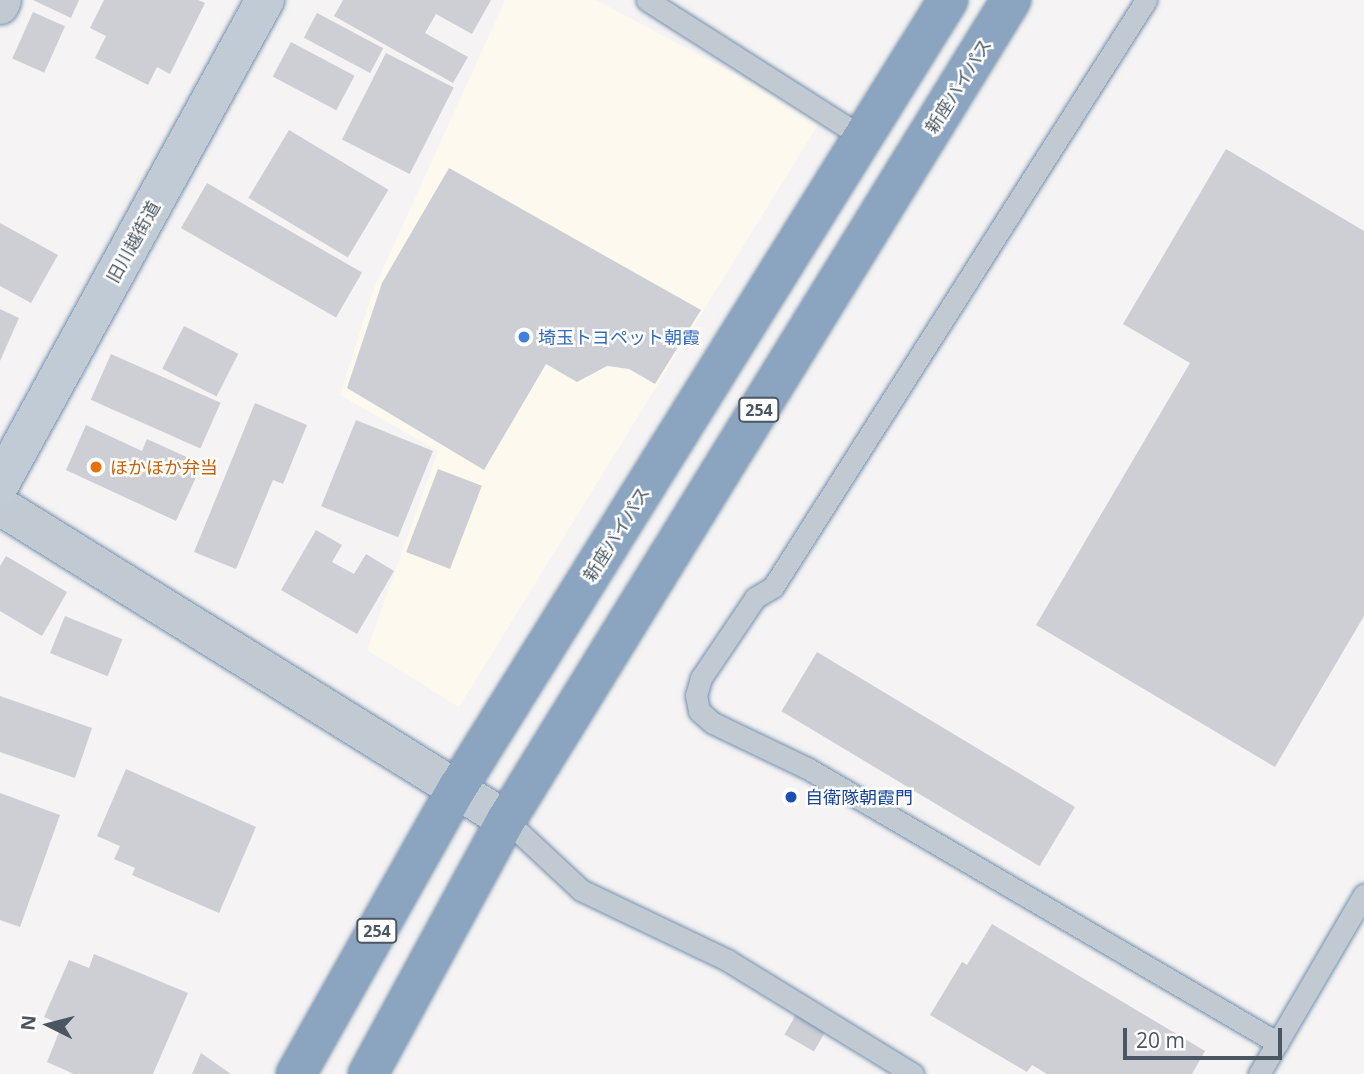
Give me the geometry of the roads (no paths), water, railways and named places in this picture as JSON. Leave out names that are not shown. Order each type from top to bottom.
[{"type":"highway","name":"新座バイパス","points":[[296,1074],[458,787],[948,0]]},
{"type":"highway","name":"新座バイパス","points":[[368,1074],[506,820],[1011,0]]},
{"type":"main road","name":"旧川越街道","points":[[0,484],[265,0]]},
{"type":"street","points":[[0,506],[458,787],[506,820]]},
{"type":"lane","points":[[647,0],[864,138]]},
{"type":"lane","points":[[1146,0],[773,587],[755,598],[701,678],[696,695],[699,711],[713,723],[807,768],[1278,1044]]},
{"type":"lane","points":[[506,820],[581,890],[727,960],[913,1074]]},
{"type":"lane","points":[[1259,1074],[1364,894]]},
{"type":"place","name":"埼玉トヨペット朝霞","points":[[524,337]]},
{"type":"place","name":"ほかほか弁当","points":[[96,467]]},
{"type":"place","name":"自衛隊朝霞門","points":[[791,797]]}]
